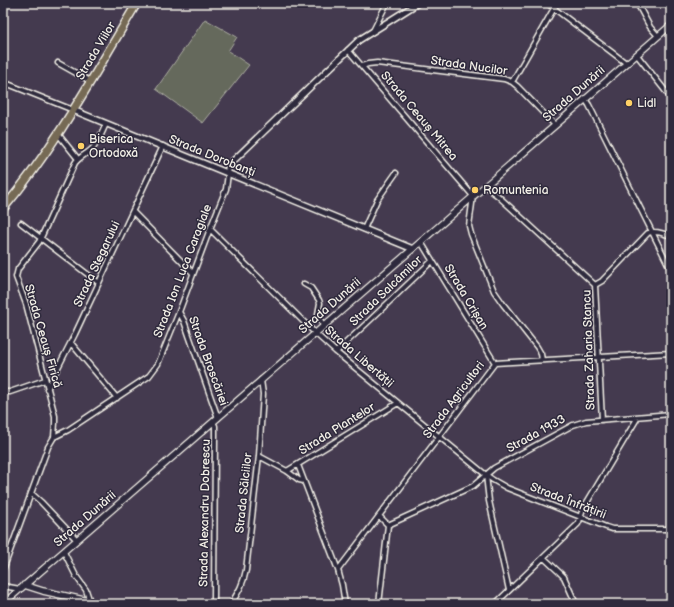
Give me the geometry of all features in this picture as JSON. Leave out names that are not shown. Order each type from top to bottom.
[{"type":"highway","name":"Strada Viilor","points":[[3,209],[33,171],[58,134],[137,3]]},
{"type":"main road","name":"Strada Dunării","points":[[3,604],[671,25]]},
{"type":"main road","points":[[22,587],[33,588],[102,604]]},
{"type":"street","points":[[372,31],[388,3]]},
{"type":"street","name":"Strada Ion Luca Caragiale","points":[[54,437],[68,430],[149,376],[158,364],[226,189],[228,168],[231,163],[359,40],[418,3]]},
{"type":"street","points":[[547,3],[626,64]]},
{"type":"street","points":[[512,82],[556,3]]},
{"type":"street","points":[[638,4],[650,27],[658,36]]},
{"type":"street","name":"Strada Ceauș Mitrea","points":[[348,50],[473,196]]},
{"type":"street","points":[[637,54],[671,98]]},
{"type":"street","points":[[58,63],[90,81]]},
{"type":"street","name":"Strada Nucilor","points":[[362,66],[377,63],[504,79],[512,82],[522,91],[555,125]]},
{"type":"street","name":"Strada Dorobanți","points":[[3,82],[413,249]]},
{"type":"street","points":[[585,99],[671,270]]},
{"type":"street","name":"Strada Ceauș Firică","points":[[54,437],[55,416],[26,304],[16,277],[18,269],[41,239],[75,163],[95,146],[106,124]]},
{"type":"street","points":[[58,134],[78,159]]},
{"type":"street","name":"Strada Stegarului","points":[[48,389],[163,146]]},
{"type":"street","points":[[364,229],[377,200],[396,173]]},
{"type":"street","points":[[486,186],[595,285]]},
{"type":"street","points":[[473,196],[469,226],[494,291],[537,348],[541,354],[542,360]]},
{"type":"street","points":[[133,212],[193,273]]},
{"type":"street","points":[[21,223],[99,283]]},
{"type":"street","name":"Strada Libertății","points":[[210,229],[336,352],[486,475]]},
{"type":"street","points":[[651,232],[659,232],[671,236]]},
{"type":"street","name":"Strada Zaharia Stancu","points":[[602,420],[595,285],[602,281],[646,235],[651,232]]},
{"type":"street","name":"Strada Crișan","points":[[421,242],[495,363]]},
{"type":"street","name":"Strada Salcâmilor","points":[[336,352],[432,261]]},
{"type":"street","points":[[304,284],[311,288],[319,300],[320,303],[318,314],[323,326]]},
{"type":"street","name":"Strada Broscăriei","points":[[179,312],[184,321],[218,418]]},
{"type":"street","points":[[71,343],[117,398]]},
{"type":"street","name":"Strada Agricultori","points":[[338,570],[495,363],[671,353]]},
{"type":"street","points":[[3,392],[10,392],[45,380]]},
{"type":"street","name":"Strada Sălciilor","points":[[231,604],[243,583],[246,570],[259,456],[263,394],[261,380]]},
{"type":"street","name":"Strada Plantelor","points":[[287,471],[398,403]]},
{"type":"street","name":"Strada 1933","points":[[388,525],[473,486],[494,468],[573,425],[586,421],[671,414]]},
{"type":"street","points":[[495,604],[578,524],[582,509],[638,417]]},
{"type":"street","name":"Strada Alexandru Dobrescu","points":[[213,422],[216,436],[214,604]]},
{"type":"street","points":[[3,570],[48,447],[54,437]]},
{"type":"street","points":[[259,456],[287,471],[299,480],[304,481]]},
{"type":"street","points":[[298,465],[338,570],[345,604]]},
{"type":"street","points":[[486,475],[489,501],[509,590]]},
{"type":"street","name":"Strada Înfrățirii","points":[[486,475],[507,488],[580,516],[606,528],[671,529]]},
{"type":"street","points":[[31,494],[41,502],[77,540]]},
{"type":"street","points":[[379,516],[388,525],[379,604]]},
{"type":"street","points":[[64,552],[76,576],[86,590],[90,602]]},
{"type":"street","points":[[544,558],[564,577],[576,604]]},
{"type":"street","points":[[3,586],[22,587]]},
{"type":"green space","points":[[205,19],[237,37],[228,51],[249,65],[203,123],[156,89]]},
{"type":"place","name":"Lidl","points":[[629,103]]},
{"type":"place","name":"Biserica Ortodoxă","points":[[81,146]]},
{"type":"place","name":"Romuntenia","points":[[475,190]]}]
